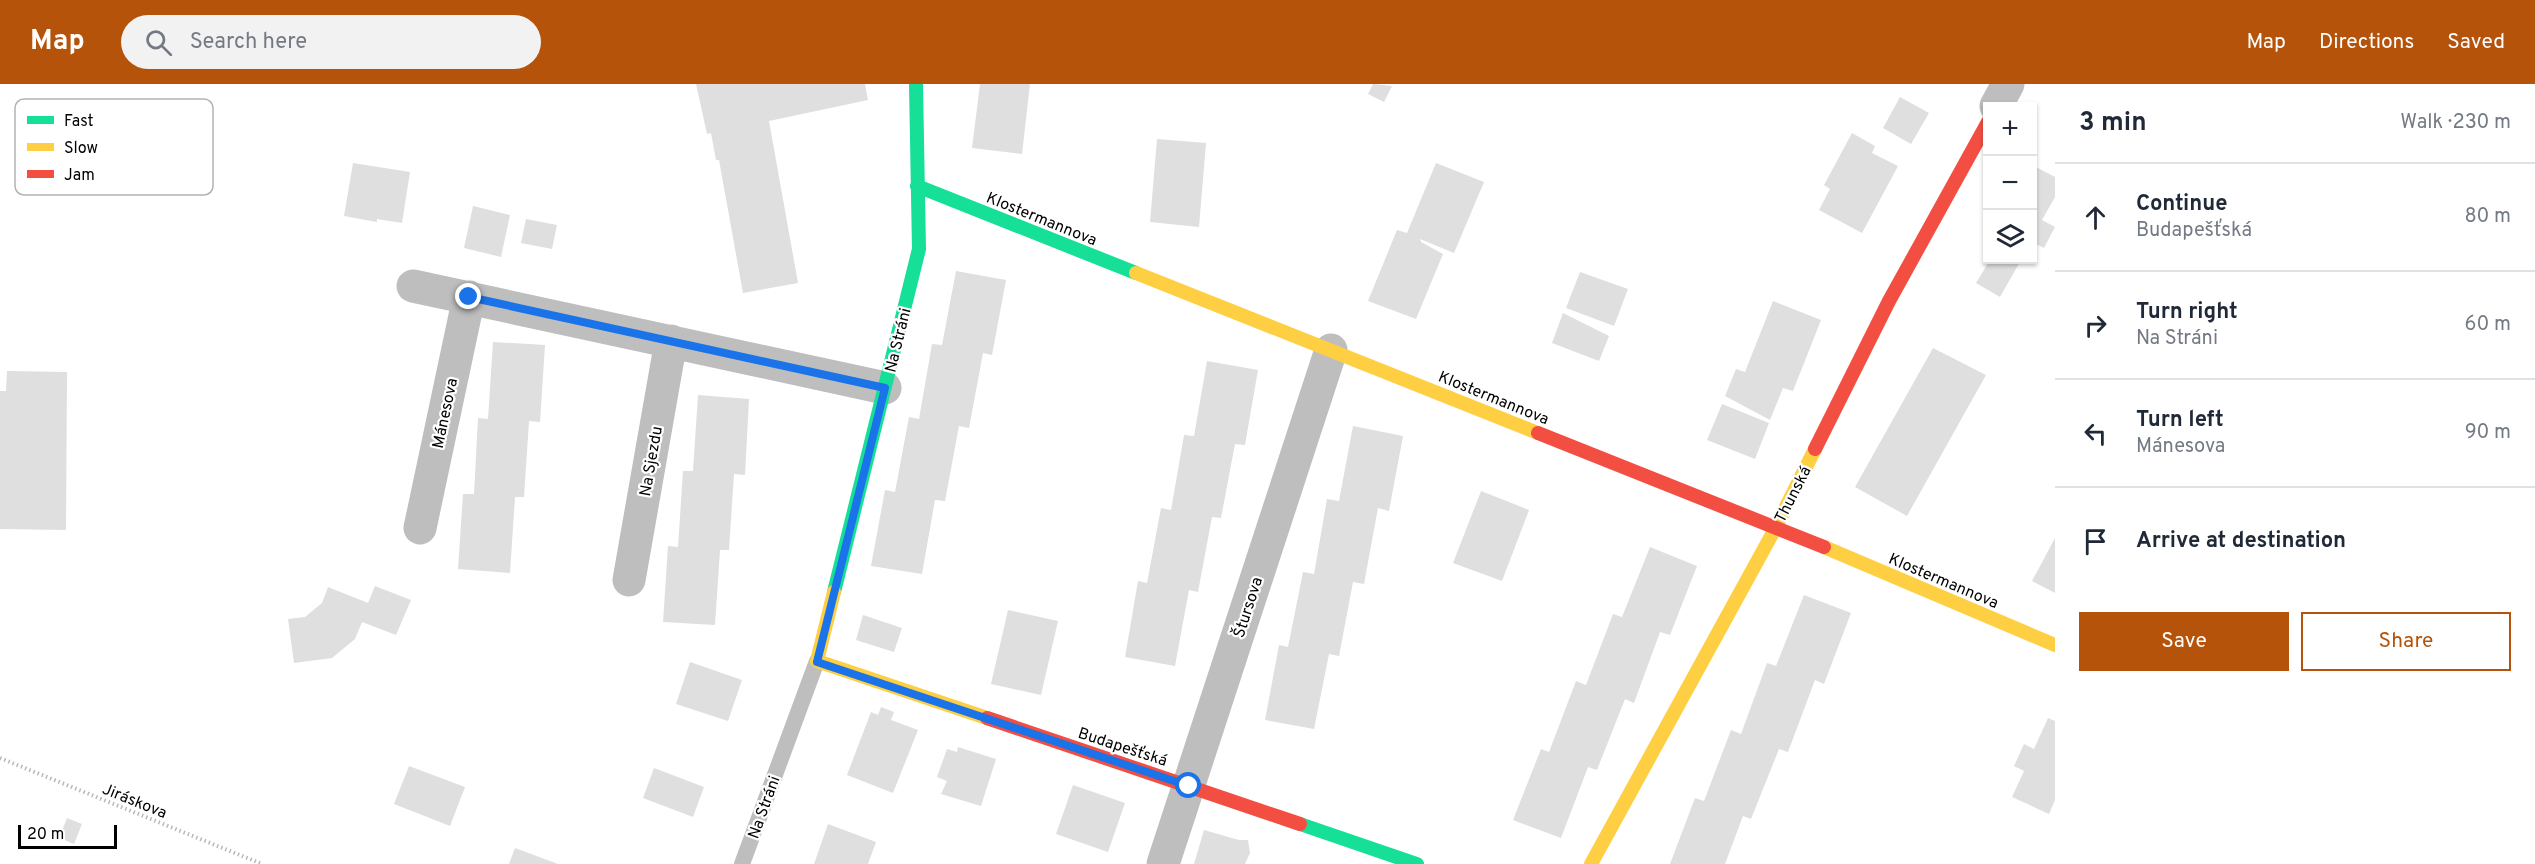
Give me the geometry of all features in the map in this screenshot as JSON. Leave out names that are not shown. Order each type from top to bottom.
[{"type":"street","name":"Na Stráni","points":[[817,662],[919,249],[916,84]]},
{"type":"street","points":[[1998,102],[2008,84]]},
{"type":"street","name":"Thunská","points":[[1591,864],[1776,527],[1889,301],[1983,131]]},
{"type":"street","name":"Klostermannova","points":[[917,186],[1776,527],[2055,645]]},
{"type":"street","points":[[413,286],[885,388]]},
{"type":"street","name":"Mánesova","points":[[420,528],[469,297]]},
{"type":"street","name":"Na Sjezdu","points":[[629,580],[671,341]]},
{"type":"street","name":"Štursova","points":[[1163,864],[1331,350]]},
{"type":"street","name":"Budapešťská","points":[[817,662],[1417,864]]},
{"type":"lane","name":"Na Stráni","points":[[742,864],[817,662]]},
{"type":"path","name":"Jiráskova","points":[[0,758],[262,864]]},
{"type":"building","points":[[696,84],[865,84],[868,100],[769,121],[798,283],[743,293],[719,160],[716,160],[711,133],[707,134]]},
{"type":"building","points":[[980,84],[1030,84],[1022,154],[972,148]]},
{"type":"building","points":[[1373,84],[1392,86],[1384,102],[1368,94]]},
{"type":"building","points":[[1900,97],[1929,113],[1911,144],[1883,128]]},
{"type":"building","points":[[1852,133],[1875,146],[1872,153],[1898,166],[1862,233],[1819,210],[1830,189],[1824,185]]},
{"type":"building","points":[[1157,139],[1206,143],[1199,227],[1150,222]]},
{"type":"building","points":[[353,163],[410,172],[402,223],[377,219],[377,222],[344,216]]},
{"type":"building","points":[[1436,163],[1484,182],[1454,253],[1420,239],[1421,242],[1443,254],[1416,319],[1368,301],[1397,230],[1407,233]]},
{"type":"building","points":[[2037,168],[2055,177],[2055,197],[2042,220],[2055,227],[2044,248],[2037,244]]},
{"type":"building","points":[[473,206],[510,215],[501,257],[464,248]]},
{"type":"building","points":[[526,219],[557,225],[552,249],[521,243]]},
{"type":"building","points":[[1988,264],[2019,264],[2000,297],[1976,283]]},
{"type":"building","points":[[956,271],[1006,280],[992,355],[983,353],[969,428],[959,426],[945,501],[935,500],[922,574],[871,566],[885,490],[895,492],[909,417],[919,419],[932,344],[942,345]]},
{"type":"building","points":[[1580,272],[1628,289],[1614,326],[1566,308]]},
{"type":"building","points":[[1773,301],[1821,320],[1793,391],[1783,388],[1770,420],[1725,396],[1736,369],[1745,372]]},
{"type":"building","points":[[1563,313],[1609,336],[1599,361],[1552,343]]},
{"type":"building","points":[[493,342],[545,345],[540,422],[529,421],[524,497],[515,497],[510,573],[458,569],[463,494],[474,494],[478,418],[488,419]]},
{"type":"building","points":[[1933,348],[1986,375],[1907,516],[1855,487]]},
{"type":"building","points":[[1207,361],[1258,370],[1245,445],[1235,444],[1221,518],[1212,517],[1198,592],[1189,590],[1175,666],[1125,657],[1138,581],[1147,583],[1161,508],[1171,510],[1184,435],[1194,436]]},
{"type":"building","points":[[7,371],[67,372],[66,530],[0,529],[0,391],[6,391]]},
{"type":"building","points":[[698,395],[749,399],[745,475],[734,474],[729,550],[720,550],[715,625],[663,622],[668,546],[678,547],[683,471],[693,471]]},
{"type":"building","points":[[1722,404],[1769,423],[1755,459],[1707,440]]},
{"type":"building","points":[[1353,426],[1403,436],[1389,511],[1378,508],[1364,584],[1353,582],[1339,656],[1329,654],[1314,729],[1265,720],[1279,645],[1288,647],[1303,572],[1314,574],[1327,499],[1339,501]]},
{"type":"building","points":[[1481,491],[1529,510],[1502,581],[1453,563]]},
{"type":"building","points":[[2055,538],[2055,593],[2032,581]]},
{"type":"building","points":[[1650,547],[1697,566],[1670,635],[1660,632],[1634,703],[1625,699],[1597,770],[1588,767],[1561,838],[1513,820],[1541,749],[1549,752],[1576,681],[1586,685],[1613,614],[1622,617]]},
{"type":"building","points":[[375,586],[411,600],[396,635],[362,622],[355,639],[332,658],[294,663],[288,619],[305,617],[322,603],[328,587],[368,603]]},
{"type":"building","points":[[1804,595],[1851,613],[1824,684],[1815,680],[1788,752],[1779,749],[1751,819],[1743,816],[1725,864],[1670,864],[1695,798],[1704,801],[1731,730],[1741,734],[1767,663],[1776,666]]},
{"type":"building","points":[[1008,610],[1058,621],[1041,695],[991,684]]},
{"type":"building","points":[[863,615],[902,628],[894,652],[856,640]]},
{"type":"building","points":[[690,662],[742,680],[728,721],[676,704]]},
{"type":"building","points":[[881,707],[894,712],[891,720],[918,730],[893,793],[847,775],[871,712],[878,715]]},
{"type":"building","points":[[2048,718],[2055,721],[2055,800],[2049,814],[2012,797],[2024,771],[2014,766],[2024,744],[2034,749]]},
{"type":"building","points":[[958,747],[996,759],[981,806],[941,794],[947,781],[937,777],[947,749],[957,752]]},
{"type":"building","points":[[409,766],[465,787],[450,826],[394,804]]},
{"type":"building","points":[[654,768],[704,787],[693,817],[643,798]]},
{"type":"building","points":[[1073,785],[1125,803],[1108,852],[1056,834]]},
{"type":"building","points":[[67,818],[82,824],[74,844],[59,838]]},
{"type":"building","points":[[828,824],[876,842],[868,864],[814,864]]},
{"type":"building","points":[[1204,830],[1239,840],[1248,840],[1250,853],[1245,864],[1194,864]]},
{"type":"building","points":[[515,848],[558,864],[509,864]]},
{"type":"traffic: fast","points":[[834,592],[919,249],[916,84]]},
{"type":"traffic: fast","points":[[917,186],[1136,273]]},
{"type":"traffic: fast","points":[[1300,824],[1417,864]]},
{"type":"traffic: slow","points":[[1136,273],[1538,433]]},
{"type":"traffic: slow","points":[[1591,864],[1776,527],[1815,449]]},
{"type":"traffic: slow","points":[[1824,547],[2055,645]]},
{"type":"traffic: slow","points":[[834,592],[817,661],[987,718]]},
{"type":"traffic: jam","points":[[1815,449],[1889,301],[1983,131]]},
{"type":"traffic: jam","points":[[1538,433],[1824,547]]},
{"type":"traffic: jam","points":[[987,718],[1300,824]]},
{"type":"route","points":[[469,297],[885,388],[817,662],[1189,786]]}]
